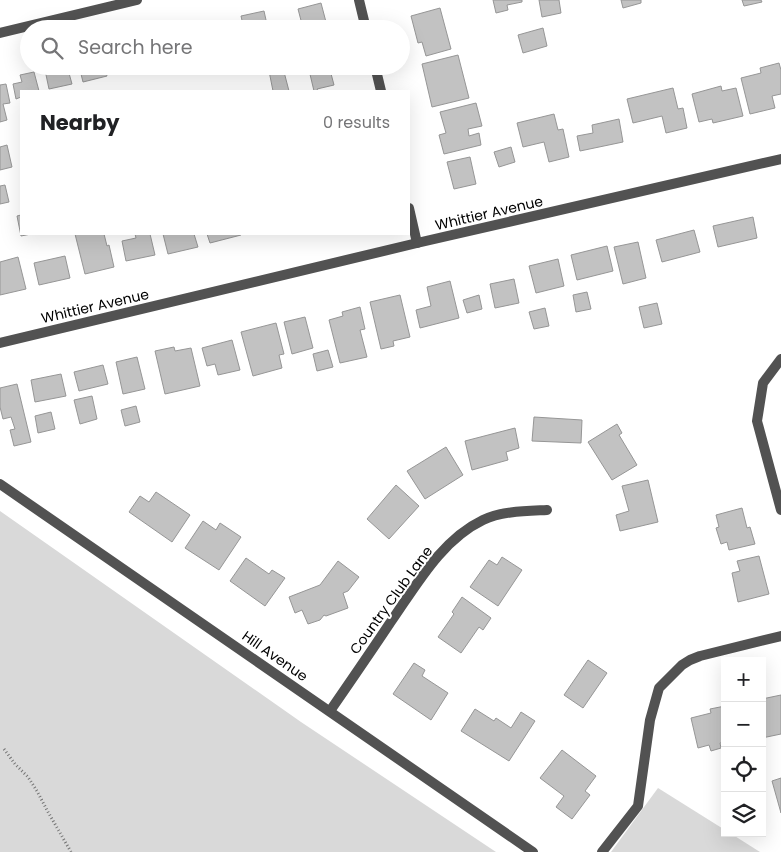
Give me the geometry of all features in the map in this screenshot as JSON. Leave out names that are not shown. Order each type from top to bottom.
[{"type":"street","points":[[54,20],[137,0]]},
{"type":"street","points":[[359,0],[364,20]]},
{"type":"street","points":[[0,33],[20,28]]},
{"type":"street","points":[[377,75],[381,90]]},
{"type":"street","name":"Whittier Avenue","points":[[0,343],[781,159]]},
{"type":"street","points":[[410,212],[417,244]]},
{"type":"street","points":[[781,359],[763,383],[757,421],[781,510]]},
{"type":"street","name":"Hill Avenue","points":[[0,484],[533,852]]},
{"type":"street","name":"Country Club Lane","points":[[330,711],[422,578],[448,545],[466,530],[484,519],[524,511],[547,510]]},
{"type":"street","points":[[602,852],[638,806],[650,720],[658,688],[682,665],[690,660],[781,636]]},
{"type":"path","points":[[4,748],[37,790],[71,852]]},
{"type":"shaded area","points":[[0,511],[301,722],[496,852],[0,852]]},
{"type":"shaded area","points":[[658,788],[721,827],[721,837],[736,837],[760,852],[611,852]]},
{"type":"building","points":[[493,0],[522,0],[522,2],[507,5],[508,10],[496,13]]},
{"type":"building","points":[[539,0],[559,0],[561,13],[542,17]]},
{"type":"building","points":[[621,0],[641,0],[641,3],[623,8]]},
{"type":"building","points":[[742,0],[761,0],[762,2],[744,6]]},
{"type":"building","points":[[321,3],[325,20],[301,20],[298,9]]},
{"type":"building","points":[[440,8],[451,49],[426,56],[422,42],[418,43],[411,16]]},
{"type":"building","points":[[264,11],[266,20],[242,20],[241,16]]},
{"type":"building","points":[[543,28],[547,46],[523,53],[518,35]]},
{"type":"building","points":[[458,55],[469,98],[432,107],[422,64]]},
{"type":"building","points":[[779,63],[781,70],[781,94],[772,96],[775,108],[750,114],[741,78],[761,73],[760,68]]},
{"type":"building","points":[[20,75],[35,75],[39,90],[20,90],[20,97],[16,99],[13,84],[22,82]]},
{"type":"building","points":[[46,75],[70,75],[72,84],[49,89]]},
{"type":"building","points":[[81,75],[107,76],[83,82]]},
{"type":"building","points":[[270,75],[285,75],[289,90],[273,90]]},
{"type":"building","points":[[310,75],[331,75],[334,85],[314,90]]},
{"type":"building","points":[[6,84],[10,103],[3,104],[7,120],[0,122],[0,85]]},
{"type":"building","points":[[721,86],[722,91],[736,88],[743,116],[713,123],[712,119],[699,122],[692,94]]},
{"type":"building","points":[[673,88],[678,109],[683,108],[687,128],[666,133],[662,116],[633,123],[627,99]]},
{"type":"building","points":[[476,103],[482,126],[468,129],[469,136],[479,133],[481,145],[444,154],[439,135],[446,133],[440,112]]},
{"type":"building","points":[[554,114],[558,130],[563,129],[569,157],[549,162],[544,142],[523,147],[517,123]]},
{"type":"building","points":[[619,119],[623,142],[580,151],[577,136],[593,133],[592,125]]},
{"type":"building","points":[[7,145],[12,167],[0,170],[0,147]]},
{"type":"building","points":[[511,147],[515,162],[499,167],[494,152]]},
{"type":"building","points":[[470,157],[476,184],[454,189],[447,162]]},
{"type":"building","points":[[5,185],[9,202],[0,204],[0,186]]},
{"type":"building","points":[[20,215],[20,231],[17,216]]},
{"type":"building","points":[[753,217],[757,238],[718,247],[713,226]]},
{"type":"building","points":[[694,230],[700,252],[662,262],[656,240]]},
{"type":"building","points":[[75,235],[104,235],[107,246],[109,245],[114,267],[85,274]]},
{"type":"building","points":[[135,235],[150,235],[155,255],[126,261],[122,241],[136,238]]},
{"type":"building","points":[[163,235],[194,235],[198,247],[168,254]]},
{"type":"building","points":[[207,235],[241,235],[210,243]]},
{"type":"building","points":[[638,242],[646,278],[623,284],[614,247]]},
{"type":"building","points":[[607,246],[613,271],[577,280],[571,255]]},
{"type":"building","points":[[65,256],[70,278],[39,285],[34,263]]},
{"type":"building","points":[[18,257],[26,289],[0,295],[0,262]]},
{"type":"building","points":[[558,259],[564,286],[536,293],[529,266]]},
{"type":"building","points":[[514,279],[519,303],[495,308],[490,284]]},
{"type":"building","points":[[450,281],[459,318],[420,328],[416,310],[431,306],[427,287]]},
{"type":"building","points":[[587,292],[591,309],[576,312],[573,295]]},
{"type":"building","points":[[400,295],[410,337],[393,341],[394,346],[381,349],[370,302]]},
{"type":"building","points":[[479,295],[482,309],[467,313],[463,300]]},
{"type":"building","points":[[657,303],[662,324],[644,328],[639,307]]},
{"type":"building","points":[[360,307],[365,329],[360,330],[367,357],[340,363],[329,320],[343,316],[342,312]]},
{"type":"building","points":[[545,308],[549,326],[534,329],[529,312]]},
{"type":"building","points":[[305,317],[313,348],[292,354],[284,322]]},
{"type":"building","points":[[276,323],[284,354],[279,355],[282,368],[253,376],[241,332]]},
{"type":"building","points":[[232,340],[240,370],[218,375],[215,364],[207,366],[202,348]]},
{"type":"building","points":[[174,347],[175,351],[191,348],[200,386],[165,394],[155,351]]},
{"type":"building","points":[[328,350],[333,367],[317,371],[313,354]]},
{"type":"building","points":[[137,357],[145,389],[123,394],[116,362]]},
{"type":"building","points":[[103,365],[108,384],[79,391],[74,372]]},
{"type":"building","points":[[61,374],[66,396],[35,402],[31,380]]},
{"type":"building","points":[[17,384],[31,442],[14,446],[10,430],[15,429],[11,417],[3,419],[0,407],[0,388]]},
{"type":"building","points":[[92,396],[97,419],[80,424],[74,400]]},
{"type":"building","points":[[136,406],[140,422],[125,426],[121,410]]},
{"type":"building","points":[[51,412],[55,429],[38,433],[35,416]]},
{"type":"building","points":[[534,417],[582,420],[581,443],[532,441]]},
{"type":"building","points":[[617,424],[622,433],[619,435],[637,465],[612,480],[588,442]]},
{"type":"building","points":[[515,428],[519,448],[506,452],[508,460],[472,470],[465,441]]},
{"type":"building","points":[[446,447],[463,475],[425,499],[407,471]]},
{"type":"building","points":[[648,480],[658,522],[620,531],[616,515],[629,511],[622,486]]},
{"type":"building","points":[[396,485],[419,506],[389,539],[367,519]]},
{"type":"building","points":[[156,492],[190,515],[172,542],[129,512],[140,496],[149,502]]},
{"type":"building","points":[[742,508],[747,528],[750,527],[755,544],[729,550],[727,542],[721,544],[716,528],[719,527],[716,515]]},
{"type":"building","points":[[203,521],[216,530],[220,523],[241,537],[219,570],[185,548]]},
{"type":"building","points":[[759,556],[769,594],[738,602],[732,573],[740,571],[737,561]]},
{"type":"building","points":[[502,557],[522,570],[498,606],[470,587],[489,560],[497,565]]},
{"type":"building","points":[[246,558],[269,574],[272,570],[285,578],[265,606],[230,581]]},
{"type":"building","points":[[338,561],[359,577],[348,591],[343,593],[348,608],[326,616],[324,615],[320,620],[308,624],[302,610],[295,613],[289,597],[320,585]]},
{"type":"building","points":[[462,597],[491,618],[483,630],[479,627],[461,653],[438,637],[454,614],[452,612]]},
{"type":"building","points":[[588,660],[607,673],[583,708],[564,695]]},
{"type":"building","points":[[414,663],[425,670],[422,676],[448,693],[431,720],[393,694]]},
{"type":"building","points":[[781,695],[781,734],[766,737],[766,702],[766,698]]},
{"type":"building","points":[[721,707],[721,748],[711,751],[709,745],[698,748],[691,718],[711,713],[710,709]]},
{"type":"building","points":[[475,709],[494,721],[496,718],[511,728],[521,712],[535,721],[509,761],[461,731]]},
{"type":"building","points":[[562,750],[596,776],[585,791],[590,795],[572,819],[556,807],[564,796],[540,778]]},
{"type":"building","points":[[781,778],[781,813],[772,781]]}]
